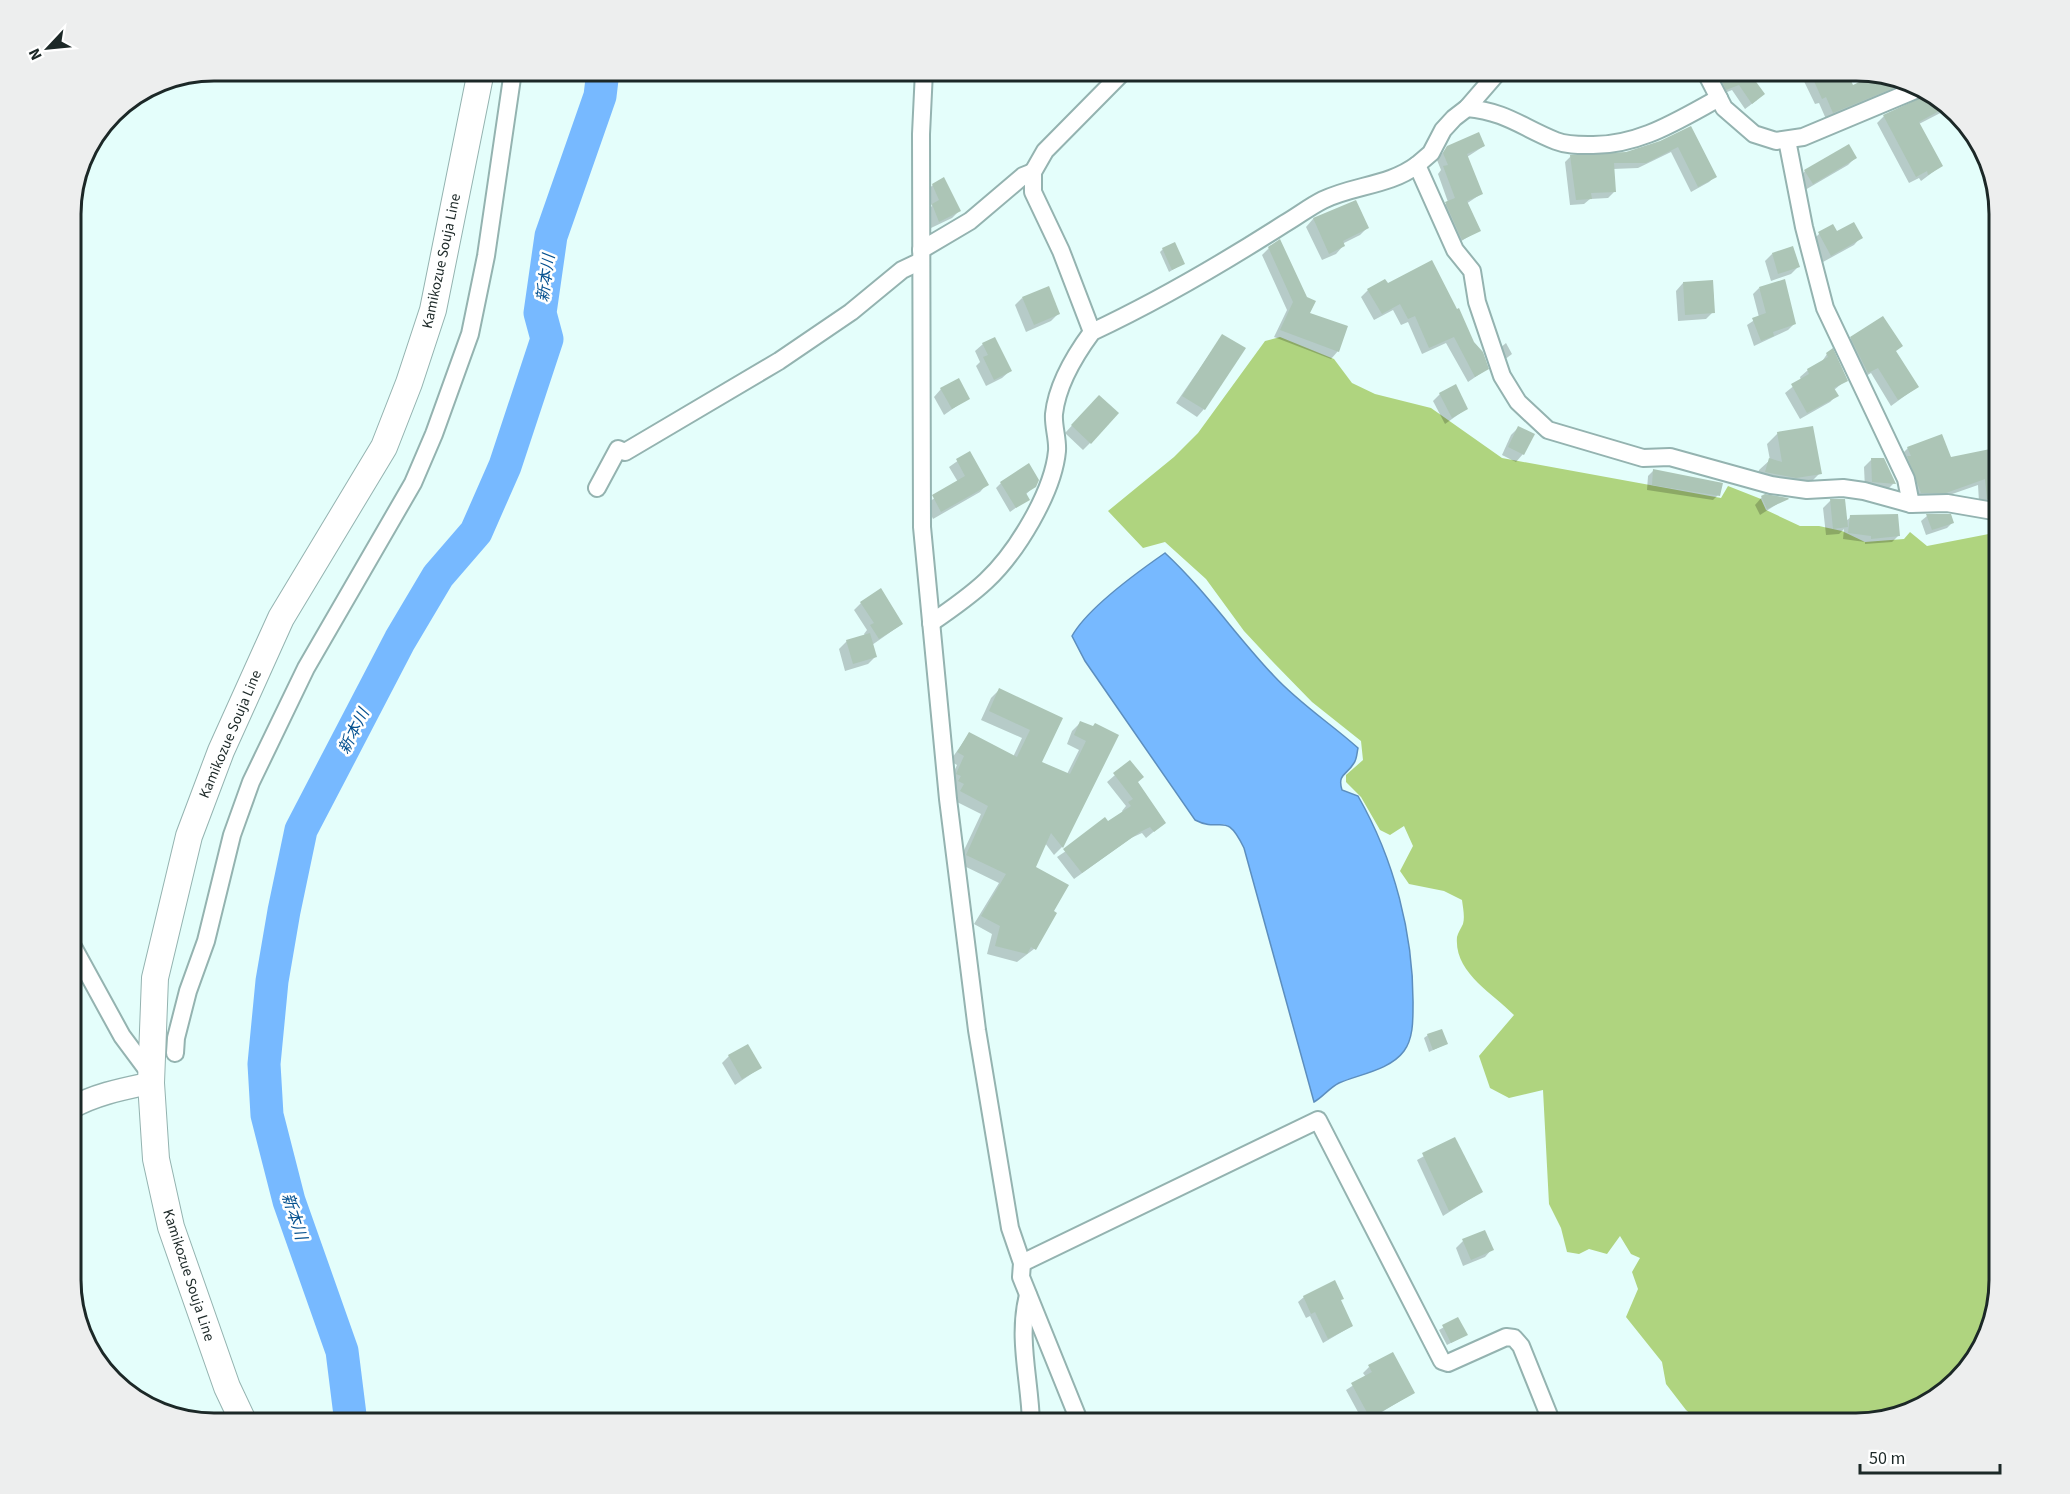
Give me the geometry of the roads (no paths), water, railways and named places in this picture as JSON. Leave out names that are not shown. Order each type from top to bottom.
[{"type":"main road","name":"Kamikozue Souja Line","points":[[239,1413],[227,1387],[171,1227],[156,1159],[151,1079],[155,978],[189,836],[221,751],[280,618],[384,447],[409,384],[433,310],[479,81]]},
{"type":"street","points":[[176,1053],[176,1038],[188,991],[206,941],[232,835],[251,782],[306,668],[412,483],[470,334],[486,256],[511,81]]},
{"type":"street","points":[[924,81],[921,256],[922,527],[948,799],[977,1029],[1010,1228],[1022,1263],[1021,1277],[1076,1413]]},
{"type":"street","points":[[1092,332],[1060,251],[1033,192],[1033,172],[1045,151],[1113,81]]},
{"type":"street","points":[[931,623],[988,579],[1029,525],[1047,489],[1057,451],[1054,414],[1064,382],[1081,347],[1092,332],[1210,267],[1323,200],[1350,189],[1403,176],[1431,153],[1443,130],[1467,108],[1490,81]]},
{"type":"street","points":[[1710,81],[1724,108],[1754,134],[1776,141],[1803,137],[1910,92]]},
{"type":"street","points":[[1467,108],[1492,111],[1559,142],[1605,146],[1626,143],[1666,127],[1719,98]]},
{"type":"street","points":[[1787,140],[1804,227],[1825,308],[1906,479],[1911,504]]},
{"type":"street","points":[[1417,165],[1455,250],[1472,271],[1477,302],[1502,376],[1518,402],[1548,430],[1635,456],[1670,457],[1771,485],[1807,490],[1843,488],[1864,491],[1911,504],[1947,503],[1989,510]]},
{"type":"street","points":[[597,488],[618,449],[626,452],[779,361],[851,312],[902,270],[970,221],[1023,176],[1033,172]]},
{"type":"street","points":[[81,961],[122,1036],[151,1079],[81,1102]]},
{"type":"street","points":[[1022,1263],[1318,1120],[1442,1361],[1448,1363],[1506,1337],[1514,1338],[1521,1346],[1548,1413]]},
{"type":"street","points":[[1028,1295],[1024,1313],[1023,1344],[1030,1413]]},
{"type":"water","points":[[1165,553],[1284,686],[1358,748],[1355,761],[1342,778],[1342,790],[1358,796],[1371,820],[1382,845],[1399,898],[1406,925],[1412,980],[1413,1018],[1409,1041],[1404,1051],[1391,1063],[1339,1083],[1314,1102],[1244,848],[1238,836],[1227,826],[1204,824],[1195,820],[1085,661],[1072,636],[1079,625],[1101,603]]},
{"type":"waterway","name":"新本川","points":[[350,1413],[342,1351],[289,1201],[267,1115],[264,1064],[272,981],[284,911],[301,830],[400,640],[438,576],[476,532],[505,466],[547,339],[540,313],[551,236],[600,96],[602,81]]}]
